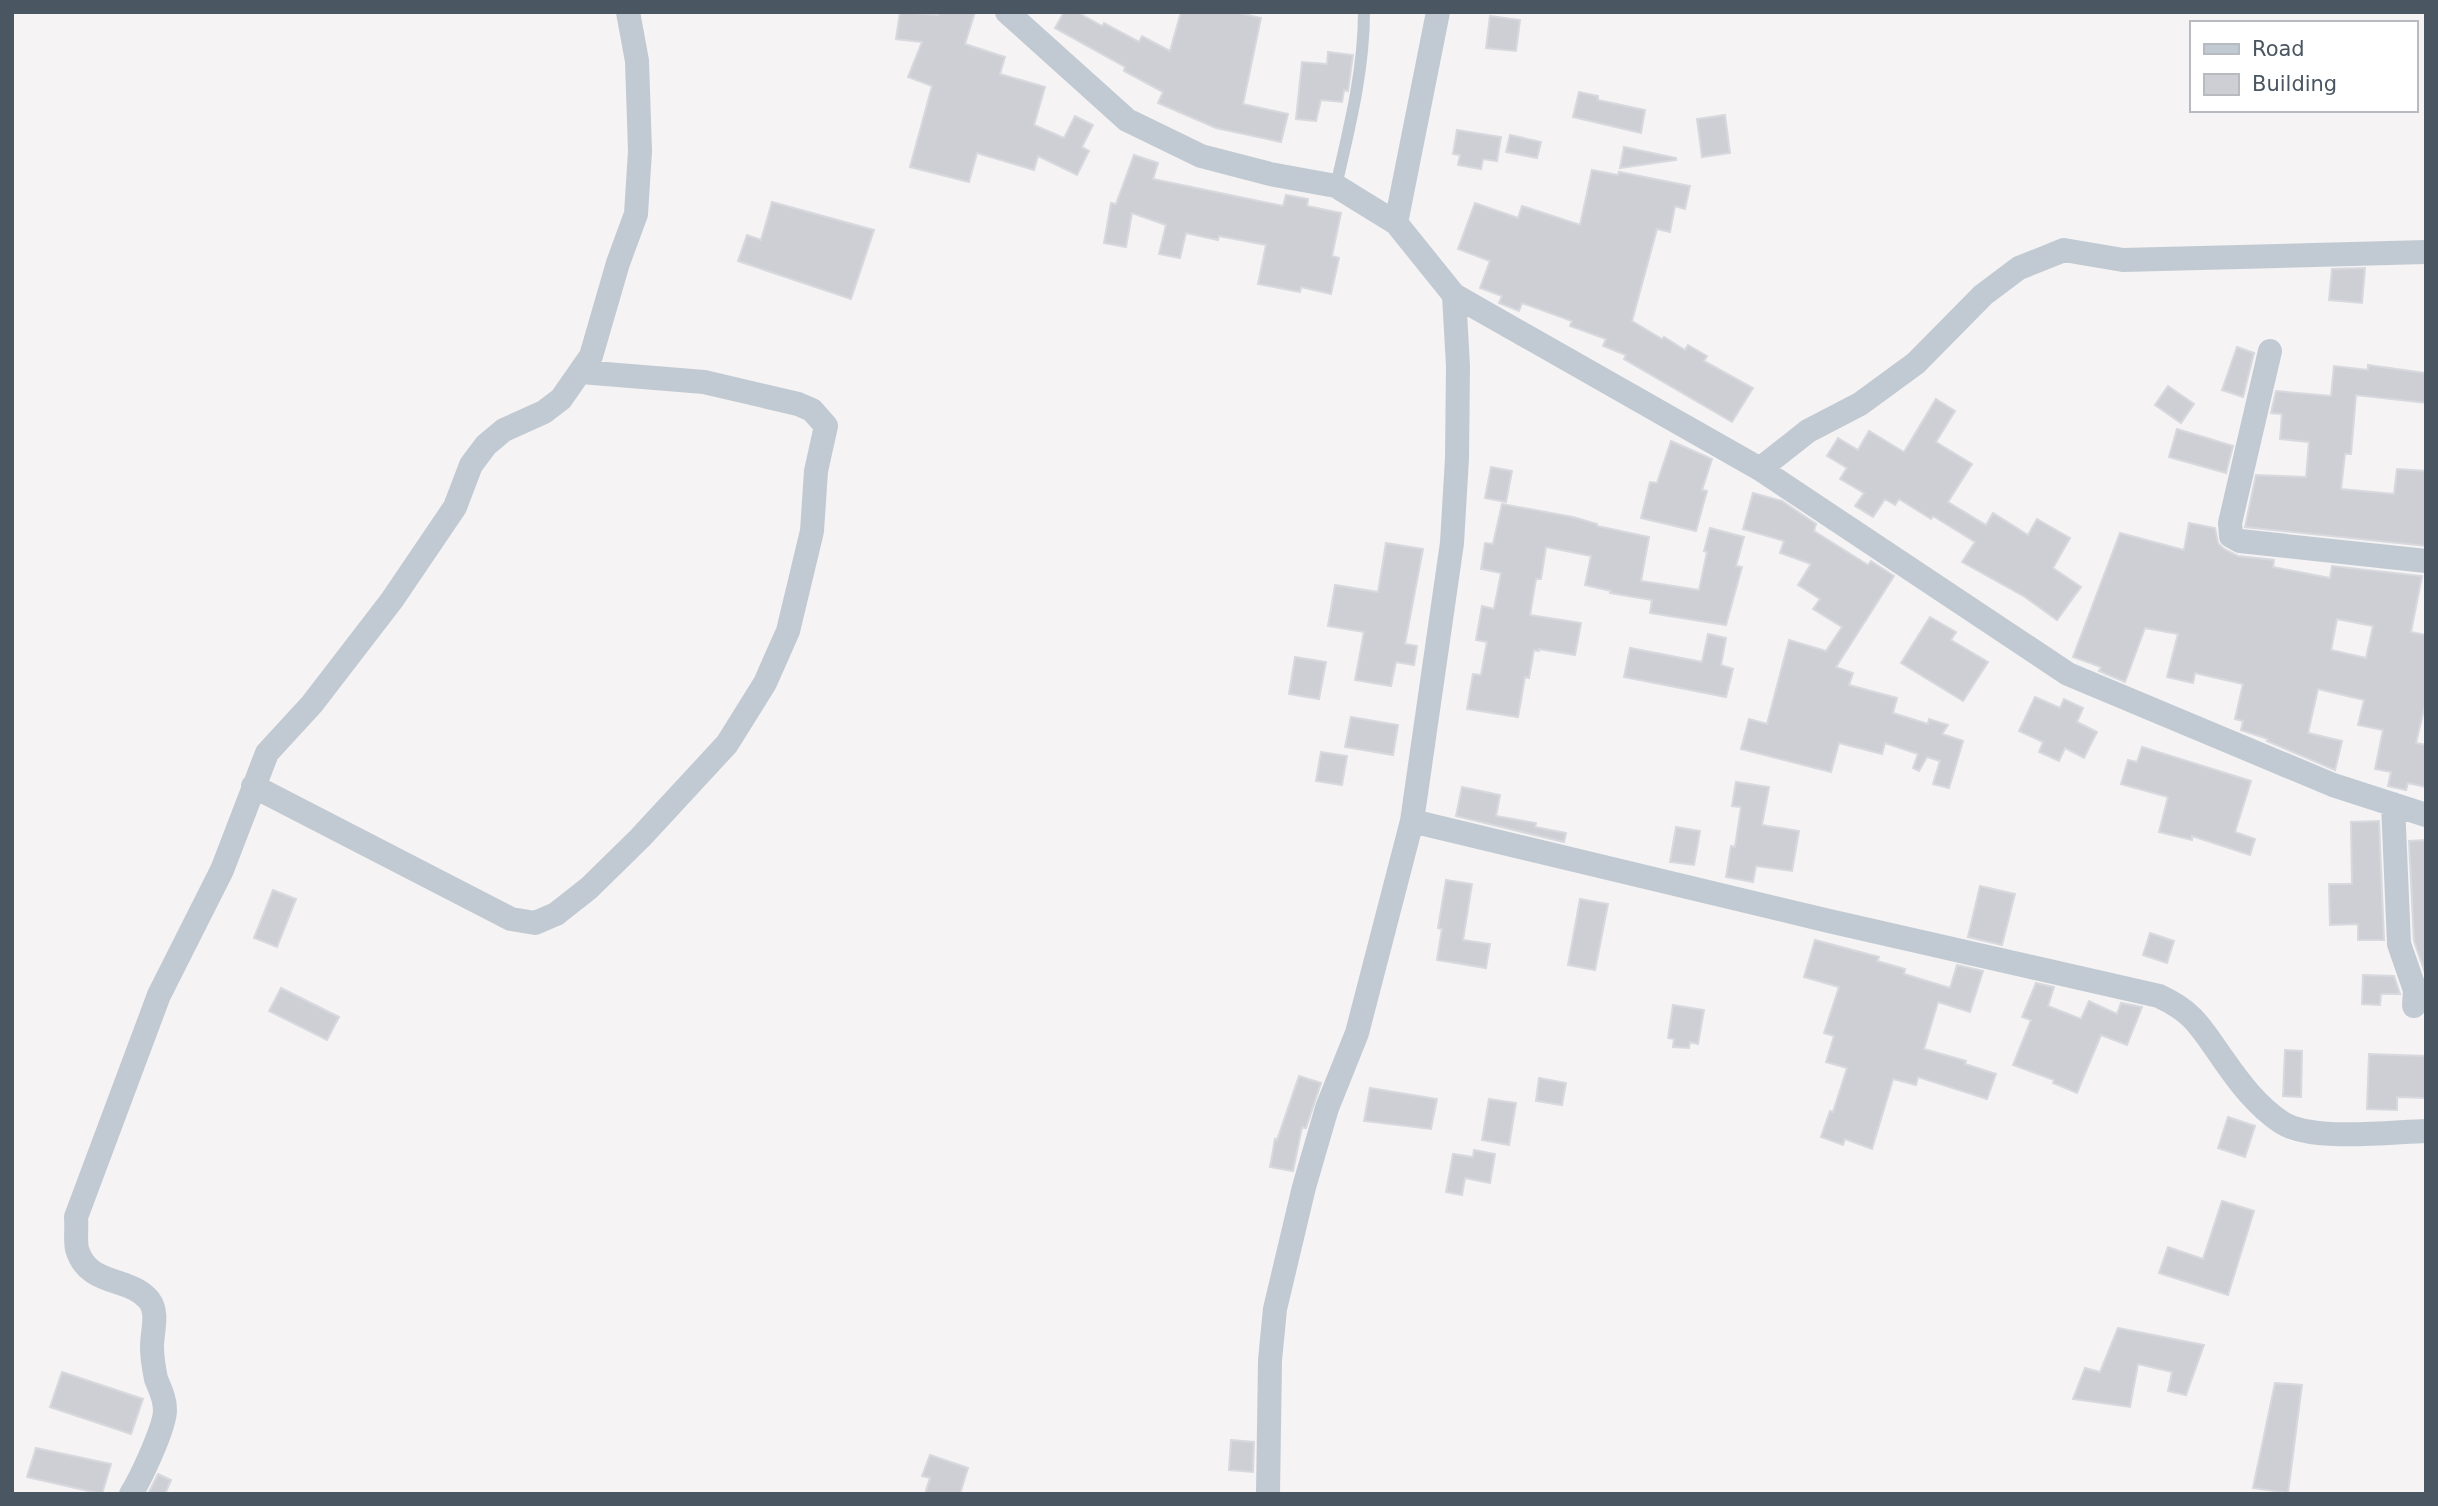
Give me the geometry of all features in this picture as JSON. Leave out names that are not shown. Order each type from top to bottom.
[{"type":"street","points":[[131,1494],[144,1469],[165,1412],[153,1357],[153,1306],[137,1288],[104,1279],[88,1267],[77,1249],[76,1217],[159,995],[222,870],[267,753],[312,704],[376,621],[455,507],[471,465],[486,445],[504,430],[544,412],[561,399],[591,356],[618,263],[636,214],[640,151],[637,61],[628,12]]},
{"type":"street","points":[[1007,12],[1127,120],[1201,156],[1270,174],[1336,186],[1396,223],[1454,295],[1760,469],[2068,674],[2333,785],[2426,815]]},
{"type":"street","points":[[1396,223],[1438,12]]},
{"type":"street","points":[[1760,469],[1808,431],[1860,404],[1916,363],[1983,295],[2019,268],[2064,250],[2123,260],[2426,252]]},
{"type":"street","points":[[1268,1494],[1270,1360],[1275,1309],[1304,1187],[1327,1108],[1357,1033],[1412,821],[1452,543],[1458,380],[1454,295]]},
{"type":"street","points":[[2270,351],[2230,523],[2231,536],[2240,541],[2426,561]]},
{"type":"street","points":[[253,786],[511,919],[535,923],[556,914],[589,888],[640,838],[727,744],[765,683],[788,631],[812,531],[816,471],[826,426],[812,410],[798,404],[704,382],[581,372]]},
{"type":"street","points":[[2393,804],[2399,944],[2415,990],[2414,1006]]},
{"type":"street","points":[[1412,821],[1829,921],[2159,996],[2178,1005],[2198,1022],[2241,1084],[2263,1108],[2283,1124],[2326,1134],[2426,1131]]},
{"type":"lane","points":[[1336,186],[1353,114],[1364,36],[1364,12]]},
{"type":"building","points":[[900,12],[938,15],[939,12],[975,12],[965,44],[1005,57],[1000,74],[1045,87],[1034,125],[1064,138],[1075,116],[1093,125],[1082,147],[1089,151],[1077,175],[1038,156],[1034,170],[977,153],[969,182],[910,167],[932,86],[908,77],[922,42],[896,39]]},
{"type":"building","points":[[1064,12],[1077,12],[1139,42],[1142,36],[1170,51],[1181,12],[1235,12],[1261,18],[1243,104],[1288,114],[1281,142],[1216,128],[1158,103],[1163,92],[1124,71],[1125,67],[1055,28]]},
{"type":"building","points":[[1490,16],[1520,20],[1516,51],[1486,48]]},
{"type":"building","points":[[1328,52],[1353,55],[1348,91],[1344,90],[1342,102],[1321,100],[1316,121],[1296,119],[1302,62],[1327,64]]},
{"type":"building","points":[[1579,92],[1598,96],[1598,100],[1645,110],[1641,133],[1573,117]]},
{"type":"building","points":[[1725,115],[1730,153],[1702,157],[1697,119]]},
{"type":"building","points":[[1457,130],[1501,137],[1497,161],[1483,159],[1481,169],[1458,165],[1460,155],[1453,154]]},
{"type":"building","points":[[1510,135],[1541,142],[1537,158],[1506,152]]},
{"type":"building","points":[[1624,147],[1676,158],[1676,160],[1620,168]]},
{"type":"building","points":[[1134,155],[1158,163],[1153,179],[1283,206],[1286,195],[1308,199],[1307,206],[1341,213],[1332,256],[1339,258],[1331,294],[1301,287],[1300,292],[1258,284],[1266,245],[1219,236],[1218,240],[1186,233],[1180,258],[1159,254],[1166,225],[1132,213],[1126,247],[1104,243],[1111,203],[1116,204]]},
{"type":"building","points":[[1592,170],[1618,175],[1619,172],[1690,186],[1685,209],[1675,206],[1670,232],[1657,229],[1632,321],[1685,350],[1688,345],[1707,356],[1704,361],[1753,388],[1732,422],[1624,359],[1626,355],[1603,346],[1606,339],[1570,326],[1572,321],[1522,303],[1519,311],[1499,303],[1502,296],[1480,288],[1490,261],[1458,249],[1475,203],[1518,218],[1522,206],[1580,225]]},
{"type":"building","points":[[772,202],[874,230],[851,299],[738,261],[747,235],[761,240]]},
{"type":"building","points":[[2365,268],[2362,303],[2329,300],[2332,269]]},
{"type":"building","points":[[2237,347],[2254,353],[2243,397],[2222,390]]},
{"type":"building","points":[[2368,365],[2426,373],[2426,403],[2356,395],[2351,454],[2345,454],[2341,489],[2394,494],[2397,469],[2426,471],[2426,546],[2245,527],[2256,475],[2306,477],[2309,442],[2280,439],[2282,414],[2271,413],[2276,391],[2331,396],[2334,366],[2368,370]]},
{"type":"building","points":[[2168,386],[2194,404],[2181,423],[2155,405]]},
{"type":"building","points":[[1936,399],[1955,411],[1936,442],[1972,464],[1948,502],[1986,525],[1993,513],[2028,535],[2037,519],[2070,538],[2053,568],[2081,587],[2057,620],[2025,597],[1962,562],[1975,542],[1933,516],[1931,519],[1899,499],[1895,505],[1885,499],[1873,517],[1855,506],[1864,493],[1840,479],[1847,468],[1827,456],[1838,438],[1858,450],[1869,431],[1904,452]]},
{"type":"building","points":[[2177,429],[2233,446],[2226,473],[2169,457]]},
{"type":"building","points":[[1671,441],[1712,459],[1702,490],[1707,491],[1696,531],[1641,518],[1650,482],[1657,483]]},
{"type":"building","points":[[1491,467],[1512,471],[1506,502],[1485,498]]},
{"type":"building","points":[[1753,493],[1782,501],[1816,524],[1814,531],[1868,565],[1871,561],[1894,576],[1836,667],[1853,673],[1849,685],[1897,698],[1893,713],[1928,724],[1929,719],[1948,725],[1942,734],[1963,741],[1949,788],[1933,784],[1940,761],[1927,757],[1919,771],[1913,768],[1918,754],[1885,743],[1882,754],[1839,743],[1831,772],[1741,749],[1749,719],[1767,724],[1789,640],[1826,651],[1842,627],[1813,609],[1820,599],[1798,585],[1811,564],[1780,553],[1784,541],[1743,529]]},
{"type":"building","points":[[1502,504],[1573,517],[1597,526],[1649,537],[1641,581],[1699,590],[1710,528],[1744,537],[1736,566],[1742,567],[1726,625],[1650,613],[1652,600],[1610,593],[1611,591],[1585,585],[1591,556],[1546,547],[1541,579],[1536,579],[1530,615],[1581,623],[1575,655],[1534,650],[1529,678],[1525,677],[1518,717],[1467,709],[1473,674],[1481,675],[1487,642],[1476,640],[1482,606],[1494,609],[1501,573],[1481,569],[1485,543],[1493,544]]},
{"type":"building","points":[[2189,523],[2215,528],[2218,543],[2224,549],[2238,556],[2274,560],[2273,567],[2330,578],[2332,566],[2422,576],[2411,632],[2426,635],[2426,701],[2416,743],[2426,745],[2426,787],[2408,783],[2406,790],[2388,786],[2391,772],[2375,769],[2383,730],[2358,725],[2364,700],[2318,689],[2308,733],[2342,741],[2335,770],[2267,741],[2268,739],[2241,730],[2243,721],[2235,719],[2243,684],[2195,673],[2193,683],[2167,677],[2178,634],[2145,628],[2125,682],[2099,671],[2101,667],[2073,657],[2120,533],[2184,550]],"holes":[[[2337,619],[2373,626],[2366,658],[2331,650]]]},
{"type":"building","points":[[1386,543],[1423,549],[1405,644],[1417,646],[1414,665],[1396,662],[1391,686],[1355,680],[1364,632],[1328,626],[1335,585],[1378,592]]},
{"type":"building","points":[[1930,617],[1956,632],[1951,640],[1988,662],[1963,701],[1901,663]]},
{"type":"building","points":[[1708,634],[1726,638],[1721,665],[1733,669],[1726,697],[1624,677],[1630,648],[1702,662]]},
{"type":"building","points":[[1295,657],[1326,662],[1319,699],[1289,694]]},
{"type":"building","points":[[2035,697],[2060,708],[2064,699],[2083,708],[2077,722],[2097,732],[2084,758],[2065,748],[2059,761],[2039,752],[2043,742],[2019,731]]},
{"type":"building","points":[[1351,717],[1398,725],[1393,755],[1345,747]]},
{"type":"building","points":[[2142,747],[2251,781],[2235,832],[2255,839],[2250,855],[2192,836],[2192,840],[2159,832],[2168,797],[2121,784],[2128,760],[2137,762]]},
{"type":"building","points":[[1321,752],[1347,756],[1342,785],[1316,781]]},
{"type":"building","points":[[1736,782],[1769,787],[1762,825],[1799,831],[1792,871],[1756,866],[1753,882],[1726,877],[1731,846],[1735,847],[1741,807],[1732,806]]},
{"type":"building","points":[[1462,787],[1500,795],[1496,816],[1536,823],[1535,827],[1566,833],[1564,842],[1456,816]]},
{"type":"building","points":[[2379,821],[2384,940],[2358,940],[2358,924],[2330,925],[2329,884],[2352,884],[2351,822]]},
{"type":"building","points":[[1676,827],[1700,831],[1694,865],[1670,862]]},
{"type":"building","points":[[2426,840],[2426,976],[2414,941],[2409,841]]},
{"type":"building","points":[[1446,880],[1472,884],[1463,940],[1490,944],[1486,968],[1437,960],[1442,929],[1438,928]]},
{"type":"building","points":[[1980,886],[2015,894],[2002,945],[1968,937]]},
{"type":"building","points":[[273,890],[296,899],[277,947],[254,938]]},
{"type":"building","points":[[1580,899],[1608,904],[1595,970],[1568,965]]},
{"type":"building","points":[[2150,933],[2174,941],[2167,963],[2143,955]]},
{"type":"building","points":[[1815,940],[1879,957],[1877,961],[1905,969],[1904,974],[1950,988],[1957,965],[1983,971],[1970,1012],[1938,1002],[1924,1049],[1966,1061],[1965,1064],[1996,1074],[1987,1099],[1918,1077],[1916,1085],[1893,1079],[1872,1149],[1845,1139],[1843,1145],[1821,1137],[1830,1111],[1833,1112],[1847,1068],[1826,1062],[1834,1036],[1824,1033],[1839,987],[1804,977]]},
{"type":"building","points":[[2363,975],[2394,976],[2400,994],[2381,994],[2380,1005],[2362,1004]]},
{"type":"building","points":[[2036,983],[2054,987],[2048,1006],[2081,1019],[2089,1001],[2117,1014],[2121,1003],[2142,1007],[2127,1045],[2101,1035],[2077,1093],[2053,1083],[2054,1080],[2013,1065],[2031,1020],[2022,1017]]},
{"type":"building","points":[[281,988],[339,1017],[327,1040],[269,1011]]},
{"type":"building","points":[[1673,1005],[1704,1010],[1698,1044],[1690,1042],[1689,1048],[1673,1047],[1674,1039],[1668,1038]]},
{"type":"building","points":[[2285,1050],[2302,1051],[2301,1097],[2283,1096]]},
{"type":"building","points":[[2369,1054],[2426,1056],[2426,1098],[2397,1097],[2397,1110],[2367,1109]]},
{"type":"building","points":[[1299,1076],[1321,1083],[1306,1128],[1302,1127],[1293,1171],[1270,1167],[1275,1139],[1277,1140]]},
{"type":"building","points":[[1539,1078],[1566,1083],[1562,1105],[1536,1101]]},
{"type":"building","points":[[1370,1088],[1437,1099],[1431,1129],[1364,1121]]},
{"type":"building","points":[[1489,1099],[1516,1103],[1509,1145],[1482,1140]]},
{"type":"building","points":[[2228,1117],[2255,1126],[2245,1157],[2218,1148]]},
{"type":"building","points":[[1474,1150],[1495,1154],[1490,1183],[1465,1178],[1462,1195],[1446,1192],[1453,1154],[1473,1157]]},
{"type":"building","points":[[2222,1201],[2254,1211],[2228,1295],[2159,1273],[2168,1247],[2203,1259]]},
{"type":"building","points":[[2118,1328],[2204,1345],[2186,1395],[2168,1391],[2172,1372],[2138,1364],[2130,1407],[2073,1399],[2085,1368],[2100,1372]]},
{"type":"building","points":[[62,1372],[143,1399],[131,1434],[50,1407]]},
{"type":"building","points":[[2275,1383],[2302,1385],[2288,1493],[2253,1488]]},
{"type":"building","points":[[1231,1440],[1254,1442],[1253,1472],[1229,1470]]},
{"type":"building","points":[[36,1448],[111,1464],[102,1494],[27,1477]]},
{"type":"building","points":[[930,1455],[968,1468],[960,1494],[925,1494],[930,1478],[922,1476]]},
{"type":"building","points":[[158,1474],[171,1480],[165,1494],[148,1494]]}]
